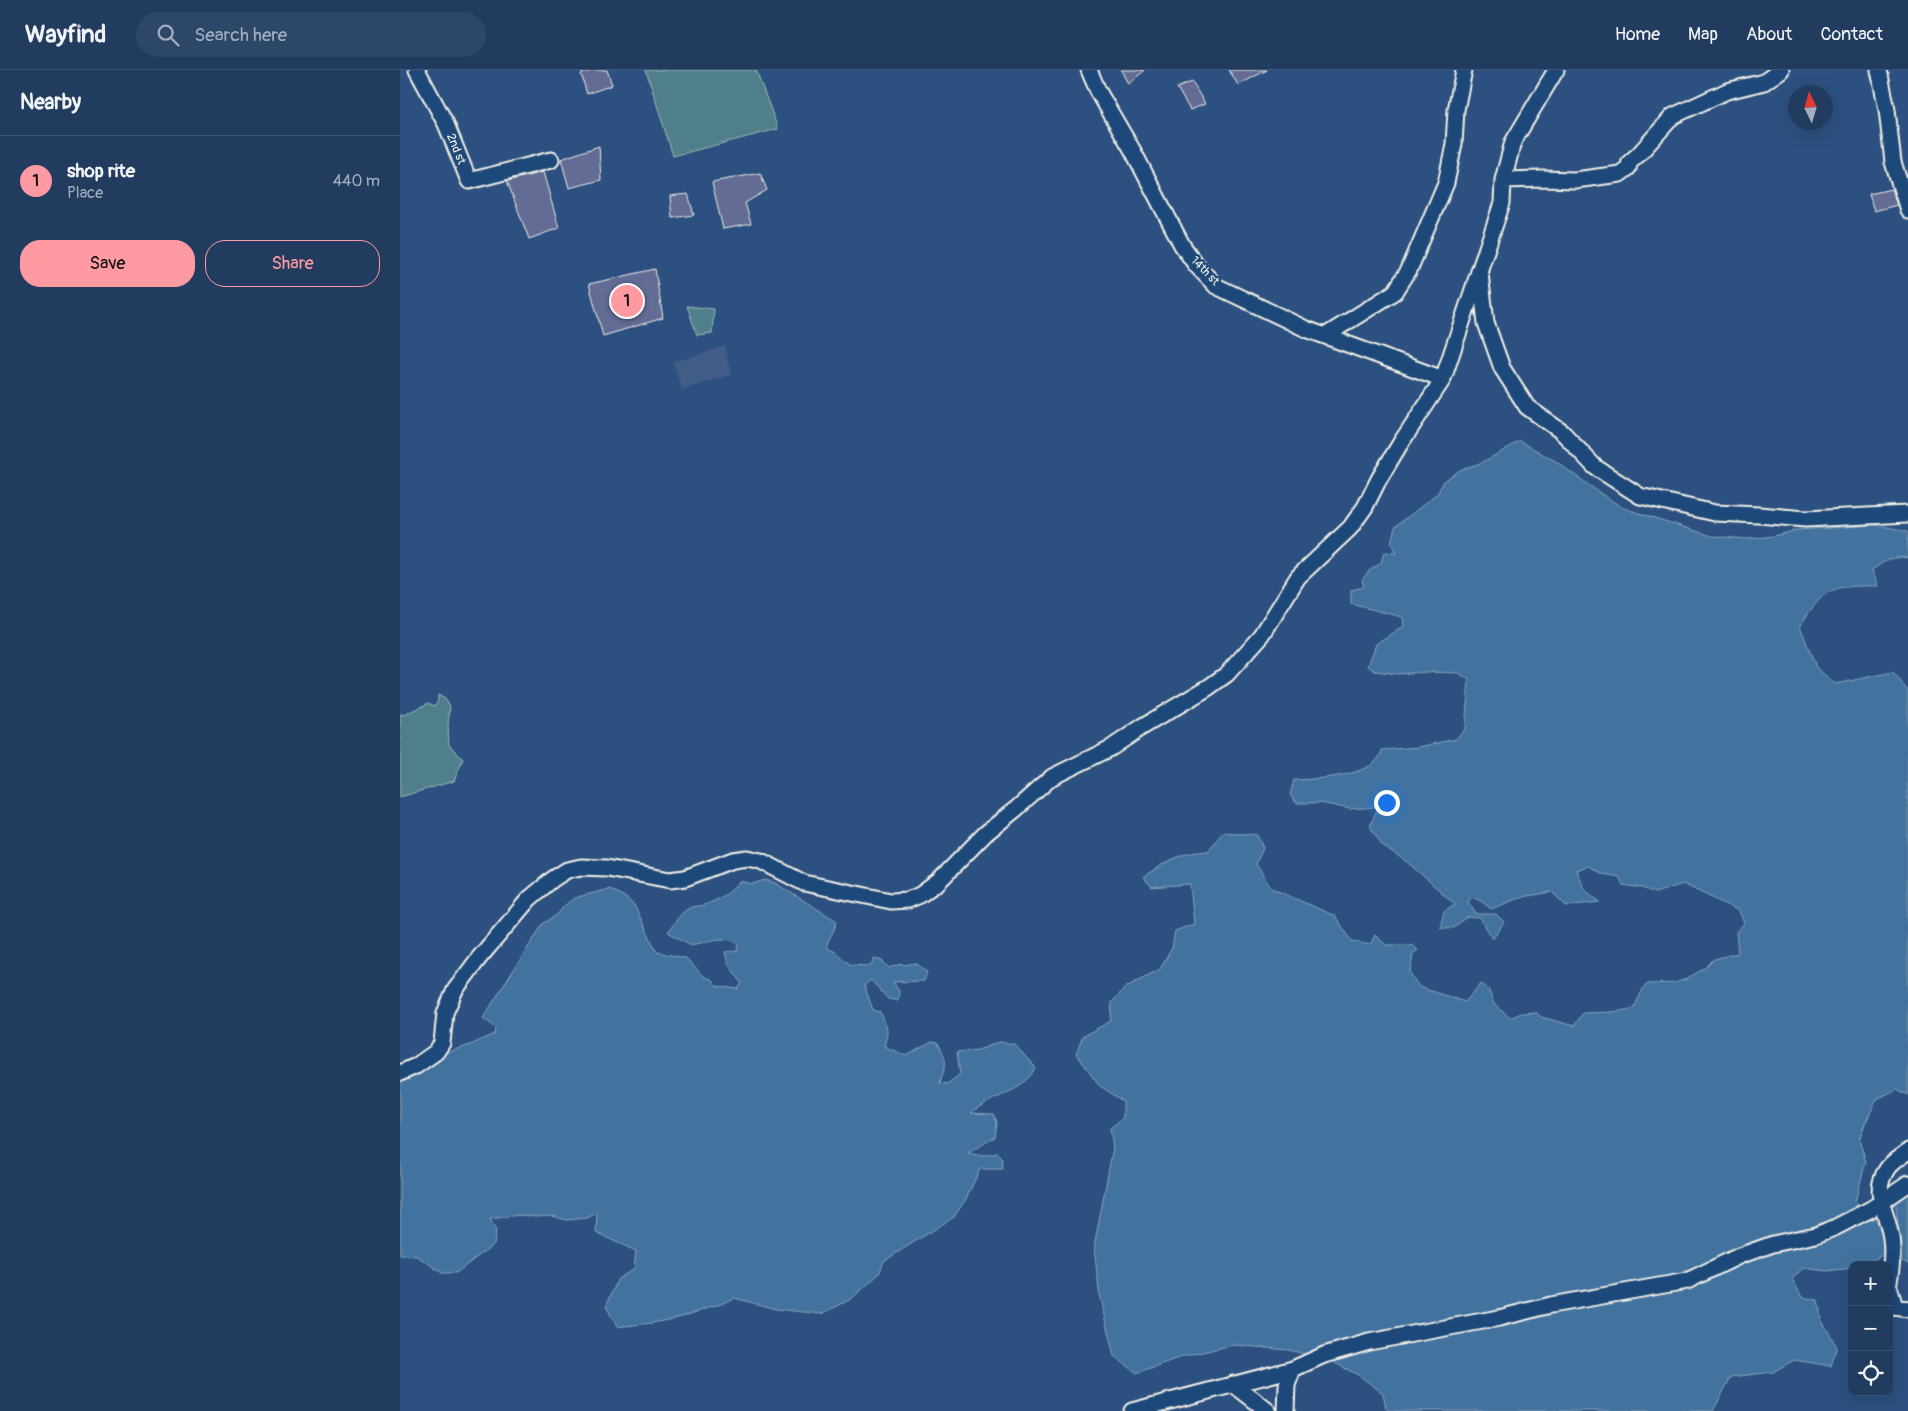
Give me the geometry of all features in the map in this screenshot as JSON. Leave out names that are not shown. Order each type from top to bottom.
[{"type":"street","name":"2nd st","points":[[417,70],[446,124],[469,181],[550,160]]},
{"type":"street","name":"14th st","points":[[1089,70],[1182,245],[1196,265],[1216,286],[1306,329],[1443,379]]},
{"type":"street","points":[[1325,336],[1395,292],[1409,270],[1446,183],[1454,144],[1456,110],[1464,70]]},
{"type":"street","points":[[400,1072],[416,1066],[436,1052],[442,1043],[445,1013],[455,990],[479,958],[529,900],[553,879],[567,870],[581,867],[607,868],[670,880],[685,878],[733,860],[747,858],[761,861],[792,878],[819,886],[891,901],[908,900],[920,895],[939,881],[986,833],[1052,777],[1111,748],[1142,727],[1209,688],[1227,674],[1262,634],[1298,577],[1350,528],[1365,507],[1400,444],[1443,379],[1502,203],[1503,180],[1513,142],[1556,70]]},
{"type":"street","points":[[1503,180],[1543,178],[1575,180],[1620,174],[1628,168],[1630,162],[1673,116],[1727,91],[1764,82],[1781,70]]},
{"type":"street","points":[[1879,70],[1888,110],[1893,162],[1908,210]]},
{"type":"street","points":[[1479,269],[1486,323],[1502,368],[1527,407],[1562,432],[1595,467],[1640,496],[1715,513],[1805,519],[1908,514]]},
{"type":"street","points":[[1892,1261],[1889,1228],[1879,1189],[1887,1168],[1908,1151]]},
{"type":"street","points":[[1132,1411],[1293,1369],[1324,1355],[1369,1342],[1499,1318],[1551,1305],[1687,1281],[1748,1253],[1773,1244],[1816,1235],[1871,1209],[1908,1184]]},
{"type":"street","points":[[1893,1300],[1895,1307],[1908,1309]]},
{"type":"street","points":[[1286,1411],[1287,1384],[1293,1369]]},
{"type":"street","points":[[1234,1384],[1268,1411]]},
{"type":"shaded area","points":[[725,346],[731,375],[682,390],[673,362]]},
{"type":"shaded area","points":[[1520,441],[1557,462],[1623,508],[1712,536],[1747,539],[1774,536],[1797,530],[1876,525],[1908,531],[1908,558],[1893,558],[1872,570],[1878,586],[1847,587],[1831,591],[1817,602],[1800,626],[1816,667],[1835,684],[1893,672],[1908,691],[1908,1095],[1897,1089],[1877,1099],[1859,1140],[1866,1161],[1855,1202],[1875,1219],[1887,1238],[1884,1254],[1871,1261],[1848,1261],[1848,1268],[1827,1271],[1803,1268],[1792,1279],[1802,1297],[1818,1300],[1821,1319],[1837,1347],[1831,1366],[1794,1360],[1773,1372],[1731,1377],[1713,1411],[1389,1411],[1386,1408],[1383,1393],[1358,1375],[1327,1359],[1288,1350],[1233,1345],[1181,1357],[1137,1373],[1114,1356],[1100,1299],[1094,1248],[1113,1147],[1110,1128],[1123,1118],[1123,1101],[1100,1086],[1076,1054],[1083,1036],[1111,1021],[1112,1002],[1126,987],[1160,969],[1172,948],[1175,931],[1194,924],[1190,884],[1152,887],[1143,877],[1181,856],[1208,851],[1223,832],[1257,835],[1263,848],[1256,864],[1271,888],[1335,916],[1352,941],[1370,945],[1375,935],[1386,945],[1411,945],[1418,950],[1413,954],[1410,973],[1419,987],[1465,1002],[1481,983],[1488,989],[1494,1004],[1510,1018],[1521,1013],[1536,1012],[1541,1017],[1574,1026],[1583,1013],[1615,1012],[1634,1008],[1644,987],[1648,984],[1675,983],[1705,968],[1714,959],[1738,953],[1736,932],[1744,923],[1739,911],[1683,884],[1655,893],[1642,888],[1623,885],[1619,877],[1602,874],[1588,866],[1576,870],[1584,889],[1600,902],[1566,906],[1552,892],[1522,897],[1491,909],[1472,897],[1468,902],[1476,914],[1496,914],[1504,922],[1493,939],[1480,918],[1468,917],[1454,928],[1440,927],[1444,911],[1455,904],[1407,862],[1382,845],[1370,826],[1378,807],[1350,809],[1320,803],[1296,803],[1290,795],[1294,780],[1316,779],[1358,771],[1370,766],[1378,759],[1382,750],[1418,747],[1456,739],[1465,728],[1469,680],[1458,673],[1426,672],[1398,674],[1375,671],[1368,666],[1376,644],[1403,627],[1402,617],[1351,604],[1351,590],[1364,587],[1362,580],[1369,571],[1381,563],[1384,552],[1396,553],[1391,543],[1395,527],[1437,494],[1444,481],[1460,470],[1483,462]]},
{"type":"shaded area","points":[[765,880],[775,883],[837,921],[826,948],[834,951],[851,965],[871,966],[874,958],[882,961],[889,968],[900,964],[916,963],[927,972],[924,981],[893,982],[899,991],[898,1001],[888,999],[871,980],[864,985],[873,1010],[880,1012],[886,1025],[887,1036],[884,1046],[906,1056],[932,1042],[938,1043],[945,1059],[945,1067],[940,1083],[947,1084],[960,1074],[957,1052],[978,1050],[999,1042],[1014,1044],[1036,1068],[1030,1077],[1015,1089],[988,1102],[971,1113],[994,1114],[997,1123],[995,1137],[968,1153],[983,1156],[998,1153],[1002,1159],[1003,1169],[980,1169],[966,1199],[954,1217],[884,1261],[879,1274],[851,1299],[822,1314],[776,1309],[734,1298],[678,1318],[617,1327],[606,1306],[618,1279],[634,1269],[636,1251],[596,1233],[597,1213],[587,1218],[567,1220],[551,1216],[519,1215],[490,1219],[496,1231],[494,1244],[456,1273],[442,1273],[417,1256],[400,1255],[400,1080],[442,1054],[495,1034],[496,1028],[483,1018],[543,924],[558,914],[574,898],[609,889],[622,895],[634,905],[657,952],[686,958],[703,976],[712,980],[717,986],[738,989],[742,983],[728,964],[725,952],[737,951],[739,944],[721,939],[691,945],[668,932],[680,916],[689,908],[704,905],[719,898],[728,893],[740,881],[752,884]]},
{"type":"shaded area","points":[[1908,1174],[1908,1264],[1898,1259],[1898,1226],[1895,1199],[1900,1177]]},
{"type":"green space","points":[[646,70],[756,70],[778,129],[673,156]]},
{"type":"green space","points":[[687,306],[714,309],[712,333],[697,335]]},
{"type":"green space","points":[[438,695],[445,699],[450,706],[448,725],[449,745],[463,759],[454,781],[400,797],[400,714],[405,715],[428,703],[435,706]]},
{"type":"building","points":[[593,70],[607,70],[612,85],[587,94],[581,74]]},
{"type":"building","points":[[1121,70],[1145,70],[1128,84]]},
{"type":"building","points":[[1229,70],[1267,70],[1238,85]]},
{"type":"building","points":[[1192,82],[1205,104],[1190,110],[1177,88]]},
{"type":"building","points":[[599,146],[601,180],[569,188],[561,159]]},
{"type":"building","points":[[543,172],[559,228],[529,239],[507,181]]},
{"type":"building","points":[[760,173],[767,190],[745,203],[751,224],[723,229],[712,182]]},
{"type":"building","points":[[1891,189],[1897,205],[1874,211],[1869,194]]},
{"type":"building","points":[[688,194],[694,215],[672,218],[670,196]]},
{"type":"building","points":[[655,269],[663,318],[603,336],[589,284]]},
{"type":"place","name":"shop rite","points":[[627,301]]}]
